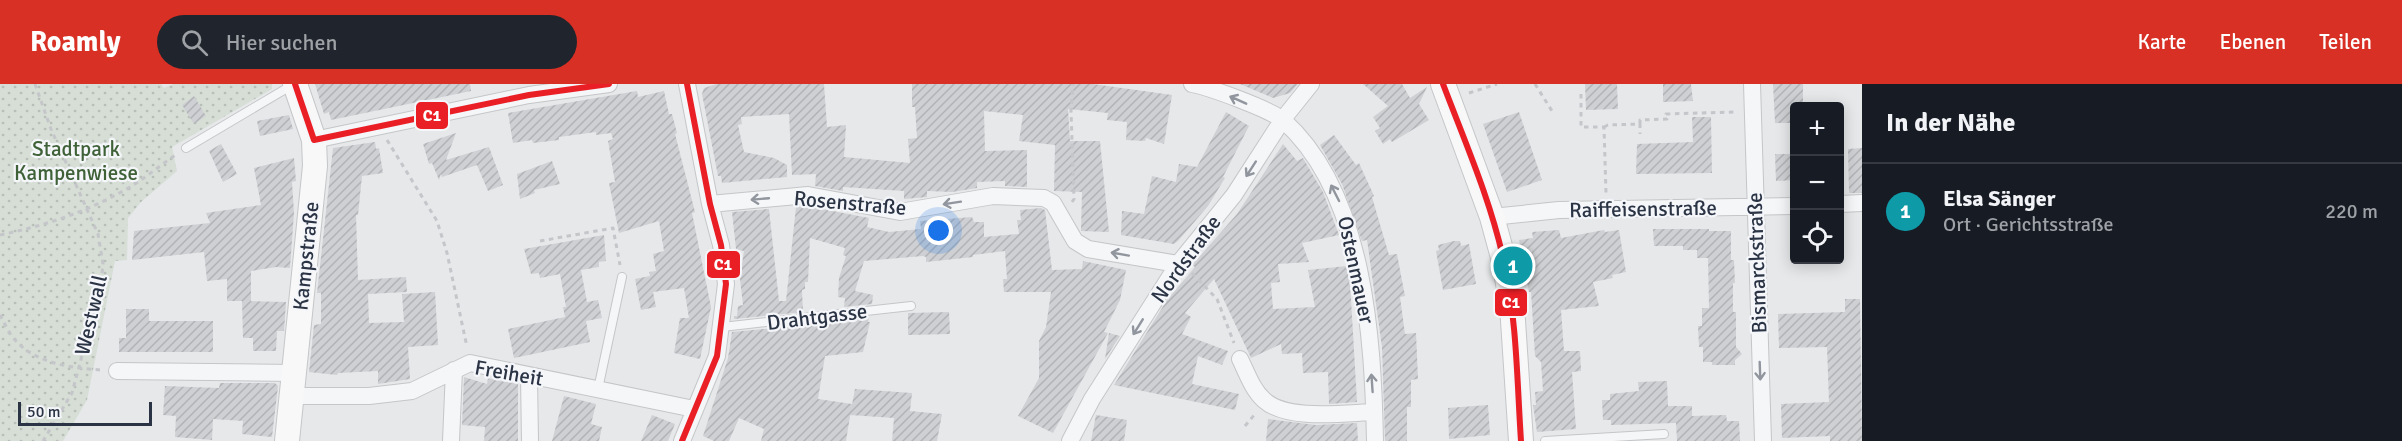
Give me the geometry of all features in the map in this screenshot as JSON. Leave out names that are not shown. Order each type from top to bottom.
[{"type":"street","name":"Kampstraße","points":[[287,441],[315,166],[314,140],[295,84]]},
{"type":"street","points":[[314,140],[529,95],[609,84]]},
{"type":"street","points":[[682,441],[717,356],[726,284],[721,245],[710,204],[687,84]]},
{"type":"street","points":[[1192,84],[1209,87],[1282,119]]},
{"type":"street","name":"Nordstraße","points":[[1070,441],[1092,399],[1178,264],[1234,195],[1282,119],[1311,84]]},
{"type":"street","name":"Bismarckstraße","points":[[1752,84],[1763,441]]},
{"type":"street","points":[[1446,92],[1492,218],[1504,261],[1512,306],[1521,441]]},
{"type":"street","name":"Ostenmauer","points":[[1282,119],[1317,156],[1343,208],[1368,313],[1374,441]]},
{"type":"street","name":"Rosenstraße","points":[[710,204],[808,195],[900,212],[993,196],[1044,198],[1053,203],[1075,241],[1088,249],[1178,264]]},
{"type":"street","points":[[1844,204],[1862,203]]},
{"type":"street","name":"Raiffeisenstraße","points":[[1492,218],[1559,210],[1790,206]]},
{"type":"street","points":[[1240,359],[1252,386],[1265,401],[1292,412],[1316,414],[1374,412]]},
{"type":"street","name":"Freiheit","points":[[293,384],[369,396],[412,391],[470,363],[694,409]]},
{"type":"street","points":[[451,441],[454,370]]},
{"type":"street","points":[[117,371],[293,384]]},
{"type":"street","points":[[529,376],[530,441]]},
{"type":"lane","points":[[186,148],[295,84]]},
{"type":"lane","points":[[598,389],[622,277]]},
{"type":"lane","name":"Drahtgasse","points":[[722,327],[911,306]]},
{"type":"lane","points":[[1545,441],[1664,434]]},
{"type":"path","name":"Westwall","points":[[35,84],[51,129],[98,234],[103,264],[102,285],[72,393],[43,441]]},
{"type":"path","points":[[1062,216],[1074,198],[1071,111],[1073,84]]},
{"type":"path","points":[[1446,92],[1497,84]]},
{"type":"path","points":[[1535,84],[1552,111]]},
{"type":"path","points":[[1581,94],[1581,127],[1640,124]]},
{"type":"path","points":[[1640,134],[1640,120],[1666,119],[1666,114],[1752,112]]},
{"type":"path","points":[[379,127],[437,221],[447,253],[470,363]]},
{"type":"path","points":[[1604,127],[1607,209]]},
{"type":"path","points":[[0,235],[39,227],[88,209],[125,190],[186,148]]},
{"type":"path","points":[[540,241],[613,228],[622,277]]},
{"type":"path","points":[[1178,264],[1196,276],[1217,299],[1240,359]]},
{"type":"path","points":[[0,315],[17,343],[40,359],[78,368],[117,371]]},
{"type":"green space","name":"Stadtpark Kampenwiese","points":[[0,84],[161,84],[164,88],[173,84],[272,84],[272,89],[172,147],[177,171],[141,202],[128,218],[127,260],[115,261],[87,400],[63,441],[0,441]]},
{"type":"building","points":[[315,84],[470,84],[471,91],[331,120],[329,112],[324,114]]},
{"type":"building","points":[[717,84],[824,84],[827,127],[846,125],[844,157],[910,163],[908,139],[917,138],[915,107],[912,107],[912,84],[1093,84],[1172,95],[1164,144],[1146,138],[1145,141],[1126,140],[1127,122],[1107,120],[1108,113],[1068,109],[1070,141],[1100,141],[1109,232],[1081,231],[1082,192],[1054,191],[1055,145],[1019,141],[1023,115],[984,111],[985,151],[1027,150],[1027,187],[1005,186],[1005,181],[977,182],[977,188],[952,192],[927,191],[927,197],[904,199],[904,191],[843,187],[843,191],[815,186],[816,174],[792,175],[789,114],[741,117],[742,124],[738,125],[744,152],[774,158],[787,165],[787,177],[722,183],[721,176],[718,176],[702,94],[704,88]]},
{"type":"building","points":[[1240,84],[1298,84],[1290,93],[1273,98]]},
{"type":"building","points":[[1363,84],[1402,84],[1410,98],[1427,87],[1419,104],[1429,120],[1392,142],[1390,139],[1383,144],[1375,131],[1380,128],[1373,117],[1388,106]]},
{"type":"building","points":[[1585,84],[1617,84],[1618,109],[1586,110]]},
{"type":"building","points":[[1663,84],[1691,84],[1693,101],[1663,102]]},
{"type":"building","points":[[1773,84],[1803,84],[1803,102],[1790,102],[1790,123],[1775,123]]},
{"type":"building","points":[[637,91],[638,97],[664,91],[669,114],[672,114],[677,133],[675,134],[695,212],[692,213],[711,307],[700,359],[674,353],[680,318],[689,318],[684,288],[653,292],[656,307],[641,310],[635,279],[650,276],[649,272],[656,271],[653,254],[664,251],[659,221],[619,233],[609,183],[615,182],[608,141],[613,139],[611,133],[596,135],[596,132],[559,137],[559,140],[513,143],[508,113]]},
{"type":"building","points":[[194,96],[206,116],[194,124],[182,105]]},
{"type":"building","points":[[1226,112],[1249,126],[1223,177],[1225,178],[1208,206],[1174,244],[1121,235],[1122,211],[1144,214],[1152,176],[1176,182],[1179,164],[1197,167]]},
{"type":"building","points":[[1519,112],[1542,180],[1507,192],[1483,124]]},
{"type":"building","points":[[289,115],[293,129],[260,136],[257,121]]},
{"type":"building","points":[[1692,117],[1711,117],[1712,173],[1636,174],[1637,144],[1693,142]]},
{"type":"building","points":[[456,133],[446,160],[489,147],[503,185],[488,191],[477,165],[442,177],[441,174],[439,180],[432,163],[429,164],[423,144]]},
{"type":"building","points":[[1334,135],[1356,165],[1359,163],[1374,196],[1372,197],[1389,255],[1397,254],[1405,296],[1400,297],[1405,334],[1416,333],[1418,379],[1411,380],[1411,407],[1407,407],[1407,441],[1385,441],[1382,347],[1367,240],[1362,241],[1342,184],[1320,145]]},
{"type":"building","points":[[375,142],[376,149],[379,148],[383,173],[362,176],[358,215],[356,215],[358,280],[406,277],[407,292],[368,294],[369,323],[404,322],[402,294],[435,292],[438,345],[408,347],[410,379],[378,384],[378,371],[338,373],[337,375],[309,372],[314,325],[321,324],[321,293],[317,293],[333,148]]},
{"type":"building","points":[[221,144],[237,174],[223,182],[209,151]]},
{"type":"building","points":[[1283,144],[1297,161],[1303,158],[1323,192],[1339,235],[1302,243],[1309,262],[1278,264],[1280,282],[1271,283],[1273,309],[1315,307],[1308,270],[1347,266],[1350,282],[1357,402],[1329,404],[1328,372],[1303,373],[1302,353],[1282,354],[1281,344],[1251,358],[1214,279],[1185,313],[1191,317],[1182,334],[1228,351],[1222,365],[1198,356],[1192,384],[1239,394],[1235,410],[1114,385],[1167,300],[1195,267],[1192,265],[1237,214]]},
{"type":"building","points":[[1862,148],[1862,193],[1849,193],[1848,149]]},
{"type":"building","points":[[1775,154],[1790,154],[1790,180],[1776,181]]},
{"type":"building","points":[[294,158],[296,181],[292,182],[294,213],[290,268],[276,267],[251,271],[251,301],[227,301],[227,279],[207,281],[204,252],[132,260],[134,231],[210,223],[206,213],[261,205],[254,168]]},
{"type":"building","points":[[552,161],[560,184],[534,190],[535,193],[520,199],[517,174]]},
{"type":"building","points":[[807,206],[869,218],[867,227],[889,232],[921,229],[920,221],[972,217],[974,222],[984,222],[984,237],[1019,234],[1017,220],[1021,220],[1020,210],[1041,208],[1045,210],[1052,270],[1082,269],[1083,261],[1126,270],[1120,300],[1104,332],[1108,333],[1053,433],[1018,416],[1039,378],[1039,341],[1046,327],[1051,292],[1004,292],[1003,279],[1007,279],[1005,251],[926,262],[926,257],[923,256],[864,261],[855,291],[873,295],[872,304],[844,307],[845,298],[838,297],[839,278],[846,256],[843,255],[845,248],[810,238],[808,282],[805,282],[805,289],[802,290],[803,312],[734,319],[734,316],[737,316],[738,306],[743,305],[740,279],[744,251],[736,249],[732,212],[769,209],[779,301],[786,301],[796,207]]},
{"type":"building","points":[[1653,229],[1731,231],[1736,347],[1742,354],[1735,360],[1735,365],[1712,365],[1712,362],[1703,362],[1703,347],[1699,347],[1698,326],[1702,326],[1702,308],[1709,308],[1708,258],[1697,258],[1697,250],[1683,250],[1683,246],[1654,246]]},
{"type":"building","points":[[1559,230],[1561,238],[1604,230],[1605,232],[1619,230],[1626,272],[1612,275],[1613,278],[1593,282],[1599,306],[1561,310],[1564,351],[1580,351],[1581,371],[1572,372],[1576,429],[1537,432],[1533,405],[1536,405],[1535,392],[1543,391],[1541,362],[1535,356],[1531,292],[1529,292],[1519,240],[1533,238],[1532,232]]},
{"type":"building","points":[[604,235],[606,261],[599,262],[599,267],[581,270],[587,302],[598,300],[602,318],[586,321],[590,342],[514,358],[508,329],[565,317],[563,307],[566,307],[560,274],[540,278],[539,273],[531,274],[524,249]]},
{"type":"building","points":[[1460,241],[1461,246],[1469,244],[1476,284],[1443,290],[1436,251],[1439,250],[1438,245]]},
{"type":"building","points":[[1845,299],[1860,299],[1862,441],[1830,441],[1830,436],[1782,438],[1781,404],[1829,402],[1827,347],[1779,348],[1778,314],[1845,312]]},
{"type":"building","points":[[242,301],[286,302],[284,331],[277,331],[276,351],[253,351],[253,338],[243,338]]},
{"type":"building","points":[[126,309],[149,309],[149,321],[213,321],[213,352],[119,352],[119,338],[126,338]]},
{"type":"building","points":[[949,312],[950,334],[908,335],[908,313]]},
{"type":"building","points":[[869,317],[868,322],[870,322],[863,352],[825,356],[818,399],[852,404],[846,441],[761,441],[764,429],[739,418],[729,441],[714,441],[703,436],[728,358],[732,332],[821,324],[822,332],[825,324]]},
{"type":"building","points":[[1109,333],[1120,336],[1105,359]]},
{"type":"building","points":[[464,377],[487,384],[488,378],[518,384],[518,441],[484,441],[485,427],[462,425]]},
{"type":"building","points":[[1667,381],[1668,406],[1692,406],[1692,416],[1726,415],[1727,421],[1739,421],[1740,441],[1677,441],[1676,423],[1611,425],[1611,420],[1603,420],[1602,400],[1610,400],[1610,394],[1639,391],[1638,382]]},
{"type":"building","points":[[220,383],[275,383],[278,386],[272,437],[242,434],[243,421],[213,419],[212,440],[175,437],[176,416],[163,415],[165,386],[219,388]]},
{"type":"building","points":[[855,389],[912,393],[910,411],[942,414],[937,441],[892,441],[894,418],[850,415]]},
{"type":"building","points":[[564,396],[596,404],[591,424],[602,427],[599,441],[552,441]]},
{"type":"building","points":[[1488,405],[1490,435],[1449,439],[1448,408]]},
{"type":"building","points":[[652,415],[675,424],[668,441],[641,441]]},
{"type":"building","points":[[1096,415],[1127,420],[1124,441],[1091,441]]},
{"type":"building","points":[[1268,419],[1316,425],[1357,423],[1358,441],[1266,441]]},
{"type":"transit line","name":"C1","points":[[295,84],[314,140],[529,95],[609,84]]},
{"type":"transit line","name":"C1","points":[[682,441],[717,356],[726,284],[721,245],[710,204],[687,84]]},
{"type":"transit line","name":"C1","points":[[1443,84],[1485,194],[1499,239],[1514,329],[1521,441]]},
{"type":"place","name":"Elsa Sänger","points":[[1513,266]]}]
